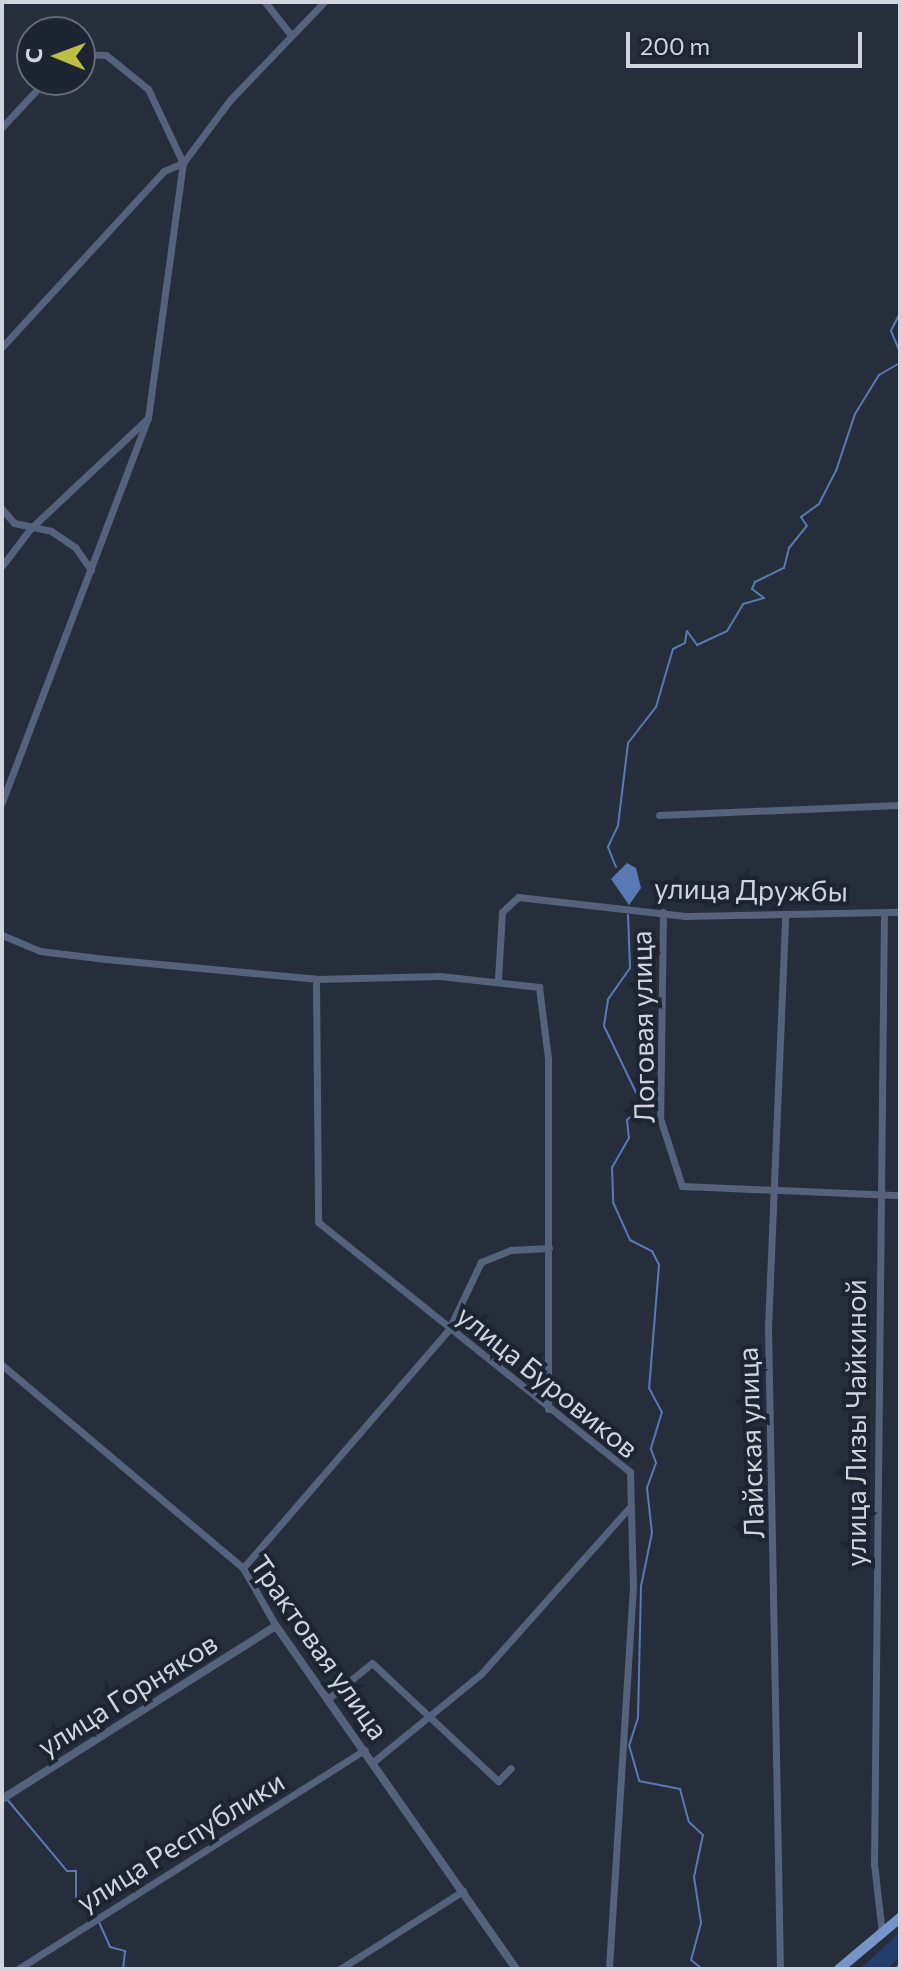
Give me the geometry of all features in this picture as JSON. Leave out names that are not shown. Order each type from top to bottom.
[{"type":"main road","points":[[839,1969],[900,1918]]},
{"type":"street","points":[[265,2],[291,35]]},
{"type":"street","points":[[2,347],[164,171],[183,163],[291,35],[324,2]]},
{"type":"street","points":[[2,802],[148,418],[183,163],[148,89],[106,55],[96,55]]},
{"type":"street","points":[[2,127],[31,96]]},
{"type":"street","points":[[2,566],[30,529],[120,441],[148,418]]},
{"type":"street","points":[[120,441],[138,450]]},
{"type":"street","points":[[2,509],[30,529],[51,531],[91,570]]},
{"type":"street","points":[[659,815],[900,805]]},
{"type":"street","name":"улица Дружбы","points":[[498,979],[507,901],[551,898],[663,912],[785,917],[900,912]]},
{"type":"street","name":"Логовая улица","points":[[663,912],[660,1118],[682,1186],[773,1188]]},
{"type":"street","name":"улица Лизы Чайкиной","points":[[882,1933],[874,1875],[884,913]]},
{"type":"street","name":"Лайская улица","points":[[780,1969],[768,1327],[785,917]]},
{"type":"street","points":[[2,935],[40,951],[316,979],[533,981],[543,994],[549,1248],[548,1409]]},
{"type":"street","name":"улица Буровиков","points":[[316,979],[318,1222],[630,1472],[633,1586],[609,1969]]},
{"type":"street","points":[[773,1188],[900,1195]]},
{"type":"street","points":[[243,1568],[449,1329],[481,1262],[549,1248]]},
{"type":"street","name":"Трактовая улица","points":[[2,1365],[243,1568],[276,1626],[516,1969]]},
{"type":"street","points":[[373,1762],[481,1674],[629,1508]]},
{"type":"street","name":"улица Горняков","points":[[2,1799],[276,1626]]},
{"type":"street","points":[[329,1698],[372,1663],[432,1713],[498,1781],[511,1768]]},
{"type":"street","name":"улица Республики","points":[[18,1969],[365,1750]]},
{"type":"street","points":[[340,1969],[463,1891]]},
{"type":"shaded area","points":[[627,863],[636,868],[641,888],[629,905],[611,879]]},
{"type":"shaded area","points":[[900,1932],[900,1957],[887,1969],[860,1969]]},
{"type":"waterway","points":[[900,313],[891,331],[900,352]]},
{"type":"waterway","points":[[616,867],[608,847],[618,826],[628,743],[656,707],[673,649],[685,643],[687,631],[697,645],[727,631],[743,604],[764,598],[752,589],[755,582],[784,568],[789,548],[807,526],[801,517],[819,504],[836,471],[855,414],[879,375],[900,363]]},
{"type":"waterway","points":[[628,915],[630,968],[608,1000],[604,1026],[642,1105],[627,1120],[629,1138],[612,1167],[613,1202],[630,1240],[652,1251],[659,1265],[649,1388],[662,1412],[651,1449],[656,1463],[647,1488],[652,1533],[641,1586],[638,1718],[629,1745],[639,1781],[680,1789],[689,1822],[703,1835],[694,1877],[701,1923],[691,1960],[702,1969]]},
{"type":"waterway","points":[[2,1702],[2,1710]]},
{"type":"waterway","points":[[2,1716],[2,1725]]},
{"type":"waterway","points":[[6,1798],[67,1871],[76,1871],[76,1900],[95,1917]]},
{"type":"waterway","points":[[99,1922],[110,1947],[125,1951],[123,1969]]}]
